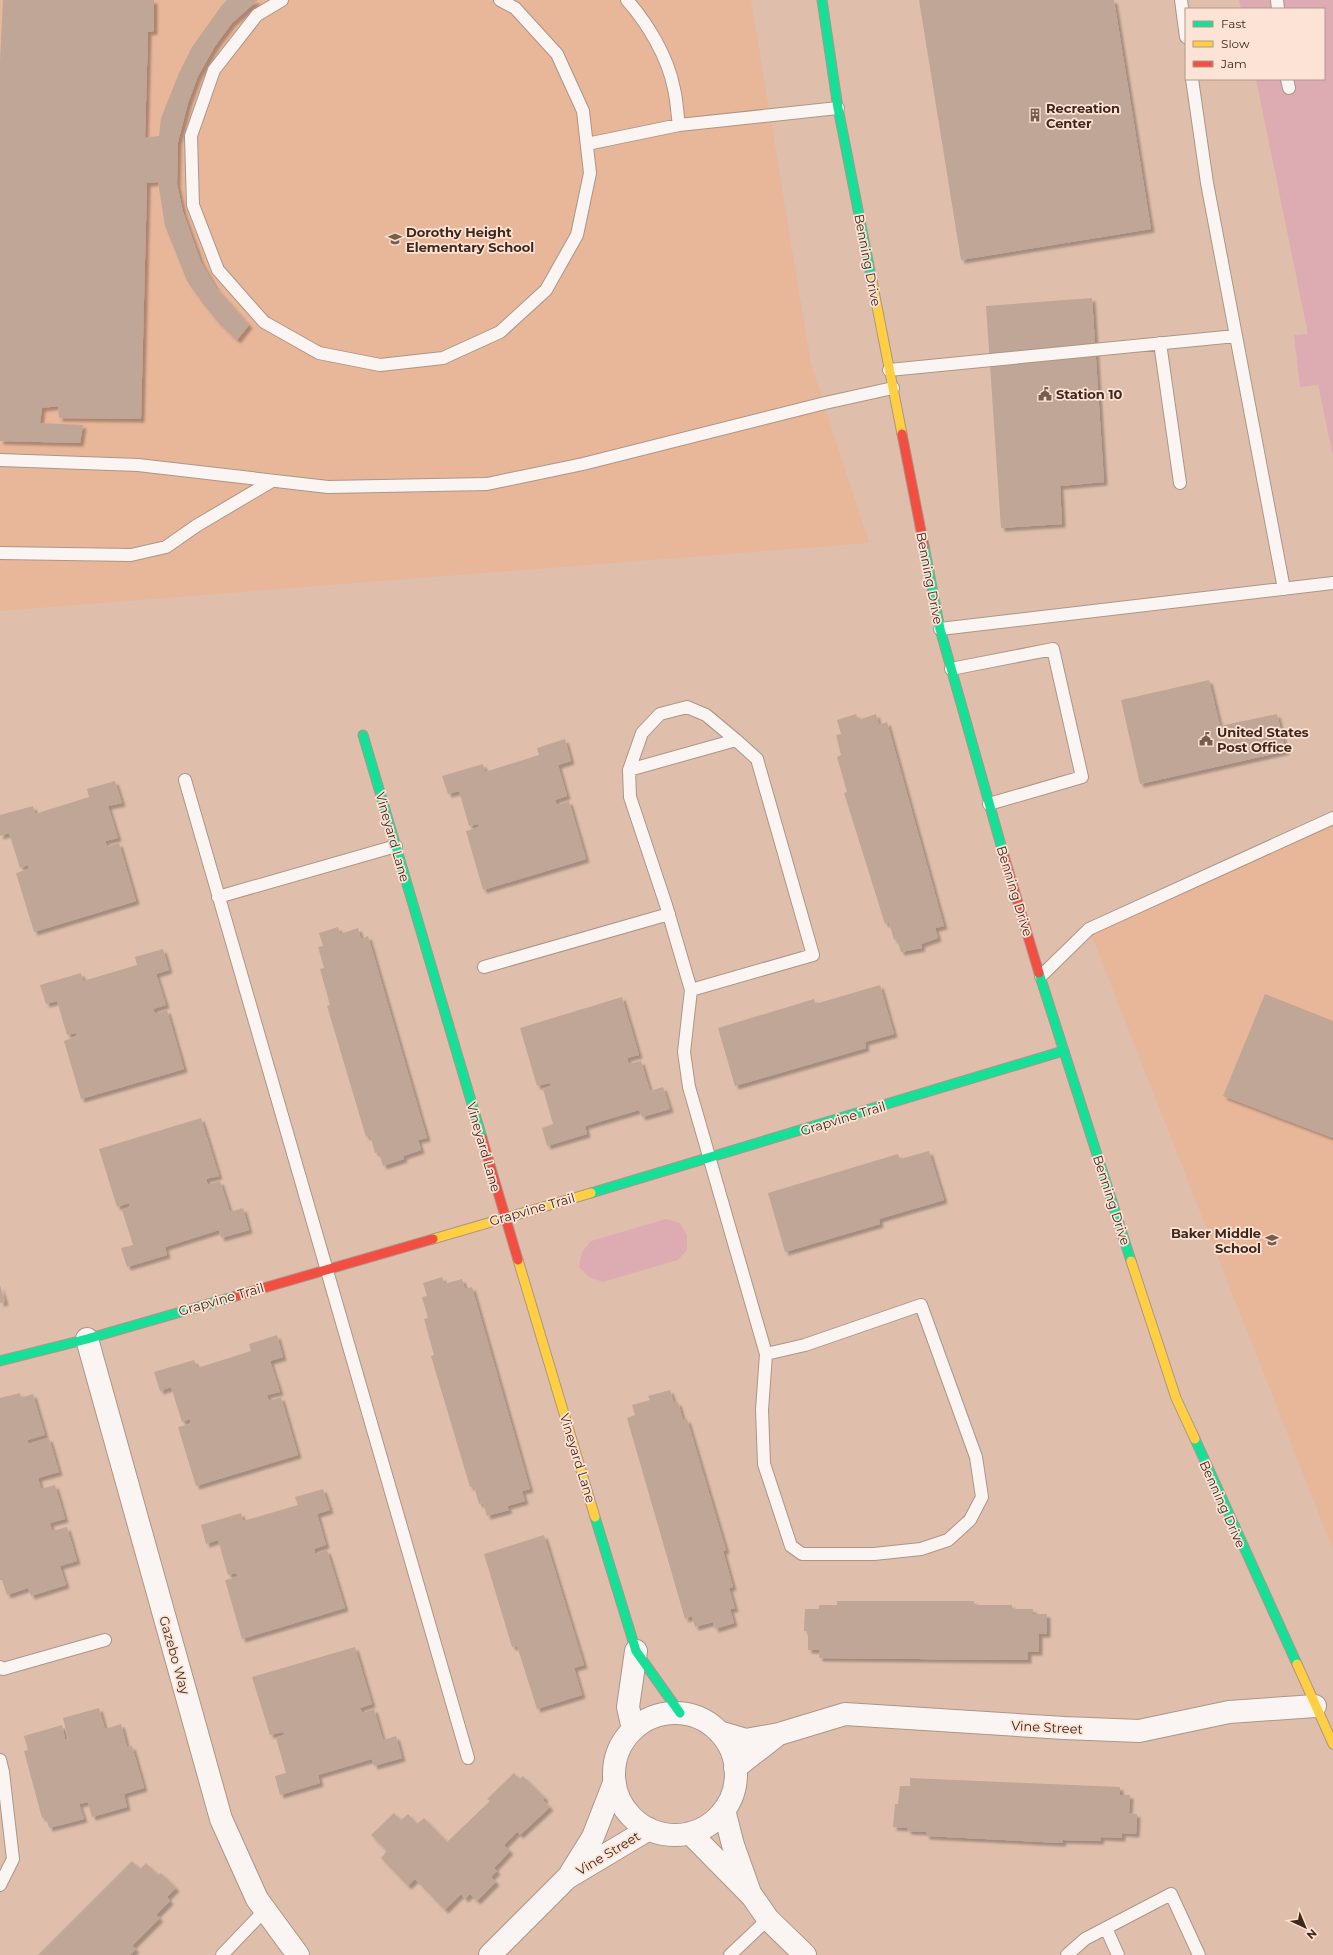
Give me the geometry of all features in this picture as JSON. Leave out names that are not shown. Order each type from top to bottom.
[{"type":"street","name":"Benning Drive","points":[[822,0],[838,108],[940,629],[1014,892],[1063,1051],[1176,1398],[1333,1744]]},
{"type":"street","name":"Vineyard Lane","points":[[363,735],[505,1217],[636,1651],[680,1713]]},
{"type":"street","name":"Grapvine Trail","points":[[0,1361],[87,1339],[710,1158],[1063,1051]]},
{"type":"street","name":"Gazebo Way","points":[[87,1339],[221,1819],[257,1899],[298,1955]]},
{"type":"street","name":"Vineyard Lane","points":[[632,1729],[628,1707],[636,1651]]},
{"type":"street","name":"Vine Street","points":[[719,1732],[746,1740],[779,1734],[845,1714],[1064,1728],[1139,1731],[1228,1712],[1315,1706]]},
{"type":"street","name":"Vine Street","points":[[490,1955],[567,1878],[593,1837],[614,1783],[615,1764],[621,1745],[632,1729],[649,1718],[668,1713],[688,1714],[706,1721],[719,1732],[732,1751],[735,1768],[733,1792],[724,1810],[709,1825],[690,1833],[669,1835],[649,1829],[632,1818],[620,1801],[614,1783]]},
{"type":"street","name":"Vine Street","points":[[735,1768],[779,1734]]},
{"type":"street","points":[[724,1810],[733,1846],[752,1896]]},
{"type":"street","name":"Vine Street","points":[[567,1878],[649,1829]]},
{"type":"street","points":[[690,1833],[752,1896],[768,1919],[805,1955]]},
{"type":"lane","points":[[282,0],[257,15],[214,70],[191,136],[193,205],[218,270],[264,322],[319,353],[380,365],[442,358],[500,332],[546,290],[577,235],[590,174],[583,111],[557,54],[515,8],[500,0]]},
{"type":"lane","points":[[627,0],[650,30],[665,60],[674,88],[679,125]]},
{"type":"lane","points":[[1181,0],[1185,30]]},
{"type":"lane","points":[[1192,80],[1207,183],[1284,589]]},
{"type":"lane","points":[[587,144],[679,125],[838,108]]},
{"type":"lane","points":[[889,370],[1236,336]]},
{"type":"lane","points":[[1160,343],[1180,483]]},
{"type":"lane","points":[[0,460],[138,465],[328,487],[488,484],[591,462],[824,403],[893,388]]},
{"type":"lane","points":[[0,553],[131,555],[166,547],[196,526],[272,481]]},
{"type":"lane","points":[[940,629],[1333,583]]},
{"type":"lane","points":[[951,669],[1053,649],[1082,777],[989,804]]},
{"type":"lane","points":[[691,990],[813,955],[757,759],[706,715],[687,707],[660,714],[642,733],[629,770],[630,797],[669,914],[691,990],[684,1052],[689,1086],[766,1354],[762,1410],[764,1464],[792,1546],[802,1554],[874,1554],[920,1549],[948,1540],[970,1520],[982,1497],[976,1458],[921,1305],[804,1345],[766,1354]]},
{"type":"lane","points":[[629,770],[736,740]]},
{"type":"lane","points":[[185,780],[325,1269],[468,1758]]},
{"type":"lane","points":[[1041,976],[1089,929],[1333,818]]},
{"type":"lane","points":[[218,897],[396,846]]},
{"type":"lane","points":[[484,967],[669,914]]},
{"type":"lane","points":[[0,1668],[3,1669],[105,1640]]},
{"type":"lane","points":[[0,1760],[4,1772],[13,1858],[0,1885]]},
{"type":"lane","points":[[1067,1955],[1085,1939],[1171,1894],[1199,1955]]},
{"type":"lane","points":[[222,1955],[265,1910]]},
{"type":"lane","points":[[730,1955],[768,1919]]},
{"type":"lane","points":[[1106,1928],[1118,1955]]},
{"type":"shaded area","name":"Dorothy Height Elementary School","points":[[0,0],[751,0],[811,364],[869,543],[0,611]]},
{"type":"shaded area","points":[[1239,0],[1333,0],[1333,456],[1318,385],[1300,387],[1294,335],[1308,334],[1256,80],[1325,80],[1325,8],[1241,8]]},
{"type":"shaded area","name":"Baker Middle School","points":[[1333,825],[1333,1550],[1089,929]]},
{"type":"shaded area","points":[[666,1219],[680,1223],[687,1235],[687,1250],[678,1260],[603,1282],[589,1277],[579,1267],[582,1252],[591,1241]]},
{"type":"building","points":[[3,0],[154,0],[154,31],[148,32],[145,138],[159,136],[161,118],[179,73],[192,47],[222,5],[227,0],[258,0],[232,23],[215,46],[198,76],[188,103],[178,142],[177,184],[183,212],[201,262],[216,288],[249,325],[237,340],[218,322],[201,301],[187,281],[165,226],[158,182],[147,183],[141,419],[59,418],[58,406],[42,408],[40,423],[83,425],[80,443],[0,441],[0,62]]},
{"type":"building","name":"Recreation Center","points":[[919,0],[1114,0],[1151,229],[961,260]]},
{"type":"building","name":"Station 10","points":[[1092,298],[1104,482],[1060,486],[1062,524],[1001,528],[986,306]]},
{"type":"building","name":"United States Post Office","points":[[1209,680],[1220,726],[1277,714],[1286,751],[1140,784],[1121,700]]},
{"type":"building","points":[[856,714],[858,720],[876,714],[879,725],[887,722],[944,926],[935,928],[938,938],[921,944],[922,948],[901,952],[897,939],[894,940],[889,922],[885,924],[844,793],[847,792],[837,757],[841,755],[836,735],[841,734],[837,720]]},
{"type":"building","points":[[565,739],[571,761],[558,765],[567,796],[555,800],[557,805],[569,801],[586,859],[483,890],[466,831],[479,827],[478,824],[469,826],[459,791],[448,794],[442,776],[483,764],[485,772],[539,755],[537,748]]},
{"type":"building","points":[[115,781],[122,803],[108,806],[118,838],[105,841],[107,846],[119,843],[136,901],[34,932],[16,873],[29,869],[28,865],[20,868],[9,833],[0,836],[0,815],[33,806],[35,814],[89,797],[87,789]]},
{"type":"building","points":[[338,927],[340,934],[358,928],[361,939],[368,936],[427,1138],[418,1140],[421,1150],[403,1156],[404,1159],[383,1166],[379,1152],[375,1153],[370,1135],[366,1137],[327,1006],[330,1005],[320,969],[324,968],[318,947],[323,946],[319,933]]},
{"type":"building","points":[[163,949],[169,970],[156,974],[166,1005],[153,1009],[155,1014],[167,1010],[184,1069],[81,1099],[64,1041],[77,1036],[76,1033],[67,1035],[57,1001],[46,1004],[40,985],[81,973],[83,981],[137,965],[135,957]]},
{"type":"building","points":[[880,985],[894,1034],[865,1042],[866,1048],[735,1086],[718,1028],[814,999],[815,1004]]},
{"type":"building","points":[[1265,994],[1333,1021],[1333,1138],[1223,1096]]},
{"type":"building","points":[[622,997],[639,1055],[627,1058],[629,1064],[641,1061],[650,1091],[663,1087],[670,1109],[642,1117],[639,1110],[585,1126],[587,1134],[547,1146],[542,1128],[553,1124],[543,1089],[551,1086],[550,1083],[537,1086],[520,1028]]},
{"type":"building","points":[[201,1118],[219,1176],[206,1179],[208,1185],[220,1181],[230,1212],[243,1208],[249,1230],[221,1238],[219,1230],[165,1247],[167,1255],[127,1267],[121,1248],[133,1245],[122,1210],[130,1207],[129,1203],[117,1207],[99,1149]]},
{"type":"building","points":[[929,1151],[944,1200],[879,1219],[880,1224],[785,1252],[768,1193],[898,1154],[900,1159]]},
{"type":"building","points":[[442,1277],[444,1284],[462,1279],[465,1289],[472,1287],[530,1489],[522,1491],[525,1501],[507,1506],[509,1510],[487,1516],[483,1503],[479,1504],[474,1486],[470,1487],[431,1356],[434,1355],[424,1319],[428,1318],[422,1297],[427,1296],[423,1283]]},
{"type":"building","points":[[0,1285],[5,1302],[0,1303]]},
{"type":"building","points":[[277,1335],[283,1357],[270,1361],[280,1392],[267,1395],[269,1401],[281,1397],[298,1455],[196,1486],[178,1427],[191,1424],[190,1419],[182,1422],[171,1387],[160,1391],[154,1372],[194,1360],[197,1368],[251,1351],[249,1344]]},
{"type":"building","points":[[670,1390],[674,1403],[678,1402],[683,1420],[687,1419],[726,1550],[723,1551],[733,1587],[729,1588],[735,1609],[730,1609],[734,1623],[715,1629],[713,1622],[695,1627],[692,1616],[685,1619],[627,1418],[635,1415],[632,1405],[650,1400],[648,1396]]},
{"type":"building","points":[[20,1393],[21,1398],[33,1394],[45,1435],[27,1440],[29,1444],[49,1438],[59,1472],[38,1478],[41,1489],[55,1485],[65,1519],[50,1523],[52,1531],[67,1527],[77,1561],[60,1566],[66,1585],[31,1596],[28,1588],[7,1595],[2,1580],[0,1580],[0,1398]]},
{"type":"building","points":[[323,1489],[330,1510],[317,1514],[326,1545],[314,1549],[315,1554],[327,1550],[345,1608],[242,1639],[225,1580],[238,1577],[236,1573],[228,1575],[218,1540],[206,1544],[201,1525],[241,1513],[243,1521],[298,1505],[295,1497]]},
{"type":"building","points":[[544,1535],[584,1665],[574,1668],[582,1695],[537,1709],[517,1646],[512,1647],[484,1554]]},
{"type":"building","points":[[837,1601],[974,1601],[974,1605],[1012,1605],[1012,1609],[1033,1609],[1033,1614],[1047,1614],[1047,1634],[1039,1634],[1039,1652],[1028,1652],[1028,1660],[819,1658],[819,1650],[808,1650],[808,1632],[804,1631],[805,1609],[819,1609],[819,1605],[837,1605]]},
{"type":"building","points":[[355,1647],[372,1704],[360,1708],[362,1713],[374,1709],[383,1740],[396,1736],[402,1758],[374,1766],[372,1759],[318,1775],[320,1783],[280,1795],[275,1776],[286,1773],[276,1738],[284,1735],[283,1732],[270,1735],[252,1677]]},
{"type":"building","points":[[99,1708],[105,1729],[121,1724],[127,1747],[132,1746],[144,1788],[124,1794],[127,1807],[92,1817],[88,1802],[79,1804],[84,1819],[49,1828],[46,1817],[42,1818],[24,1751],[28,1750],[24,1736],[62,1725],[65,1739],[68,1739],[63,1718]]},
{"type":"building","points":[[514,1773],[520,1779],[523,1776],[545,1798],[543,1800],[550,1807],[520,1835],[517,1832],[504,1845],[510,1851],[494,1868],[497,1871],[491,1877],[496,1882],[477,1901],[470,1894],[465,1899],[461,1894],[445,1910],[415,1879],[408,1886],[381,1858],[387,1851],[371,1835],[394,1813],[401,1820],[408,1814],[417,1824],[424,1818],[447,1842],[490,1801],[487,1799]]},
{"type":"building","points":[[910,1778],[1120,1787],[1120,1795],[1130,1795],[1129,1813],[1137,1814],[1136,1834],[1122,1833],[1122,1838],[1101,1837],[1100,1841],[1063,1840],[1062,1843],[926,1836],[926,1832],[907,1831],[908,1828],[893,1827],[895,1804],[898,1804],[900,1786],[910,1786]]},
{"type":"building","points":[[132,1861],[140,1869],[146,1863],[158,1875],[161,1873],[176,1888],[167,1897],[170,1901],[156,1915],[160,1918],[132,1946],[136,1949],[130,1955],[38,1955]]},
{"type":"traffic: fast","points":[[822,0],[838,108],[872,281]]},
{"type":"traffic: fast","points":[[924,546],[940,629],[1004,856]]},
{"type":"traffic: fast","points":[[363,735],[482,1138]]},
{"type":"traffic: fast","points":[[1039,973],[1131,1261]]},
{"type":"traffic: fast","points":[[591,1193],[1063,1051]]},
{"type":"traffic: fast","points":[[0,1361],[87,1339],[236,1296]]},
{"type":"traffic: fast","points":[[1195,1439],[1297,1664]]},
{"type":"traffic: fast","points":[[595,1517],[636,1651],[680,1713]]},
{"type":"traffic: slow","points":[[872,281],[902,434]]},
{"type":"traffic: slow","points":[[433,1239],[591,1193]]},
{"type":"traffic: slow","points":[[518,1260],[595,1517]]},
{"type":"traffic: slow","points":[[1131,1261],[1176,1398],[1195,1439]]},
{"type":"traffic: slow","points":[[1297,1664],[1333,1744]]},
{"type":"traffic: jam","points":[[902,434],[924,546]]},
{"type":"traffic: jam","points":[[1004,856],[1039,973]]},
{"type":"traffic: jam","points":[[482,1138],[518,1260]]},
{"type":"traffic: jam","points":[[236,1296],[433,1239]]},
{"type":"place","name":"Recreation Center","points":[[1035,115]]},
{"type":"place","name":"Dorothy Height Elementary School","points":[[395,239]]},
{"type":"place","name":"Station 10","points":[[1045,394]]},
{"type":"place","name":"United States Post Office","points":[[1206,739]]},
{"type":"place","name":"Baker Middle School","points":[[1272,1240]]}]
